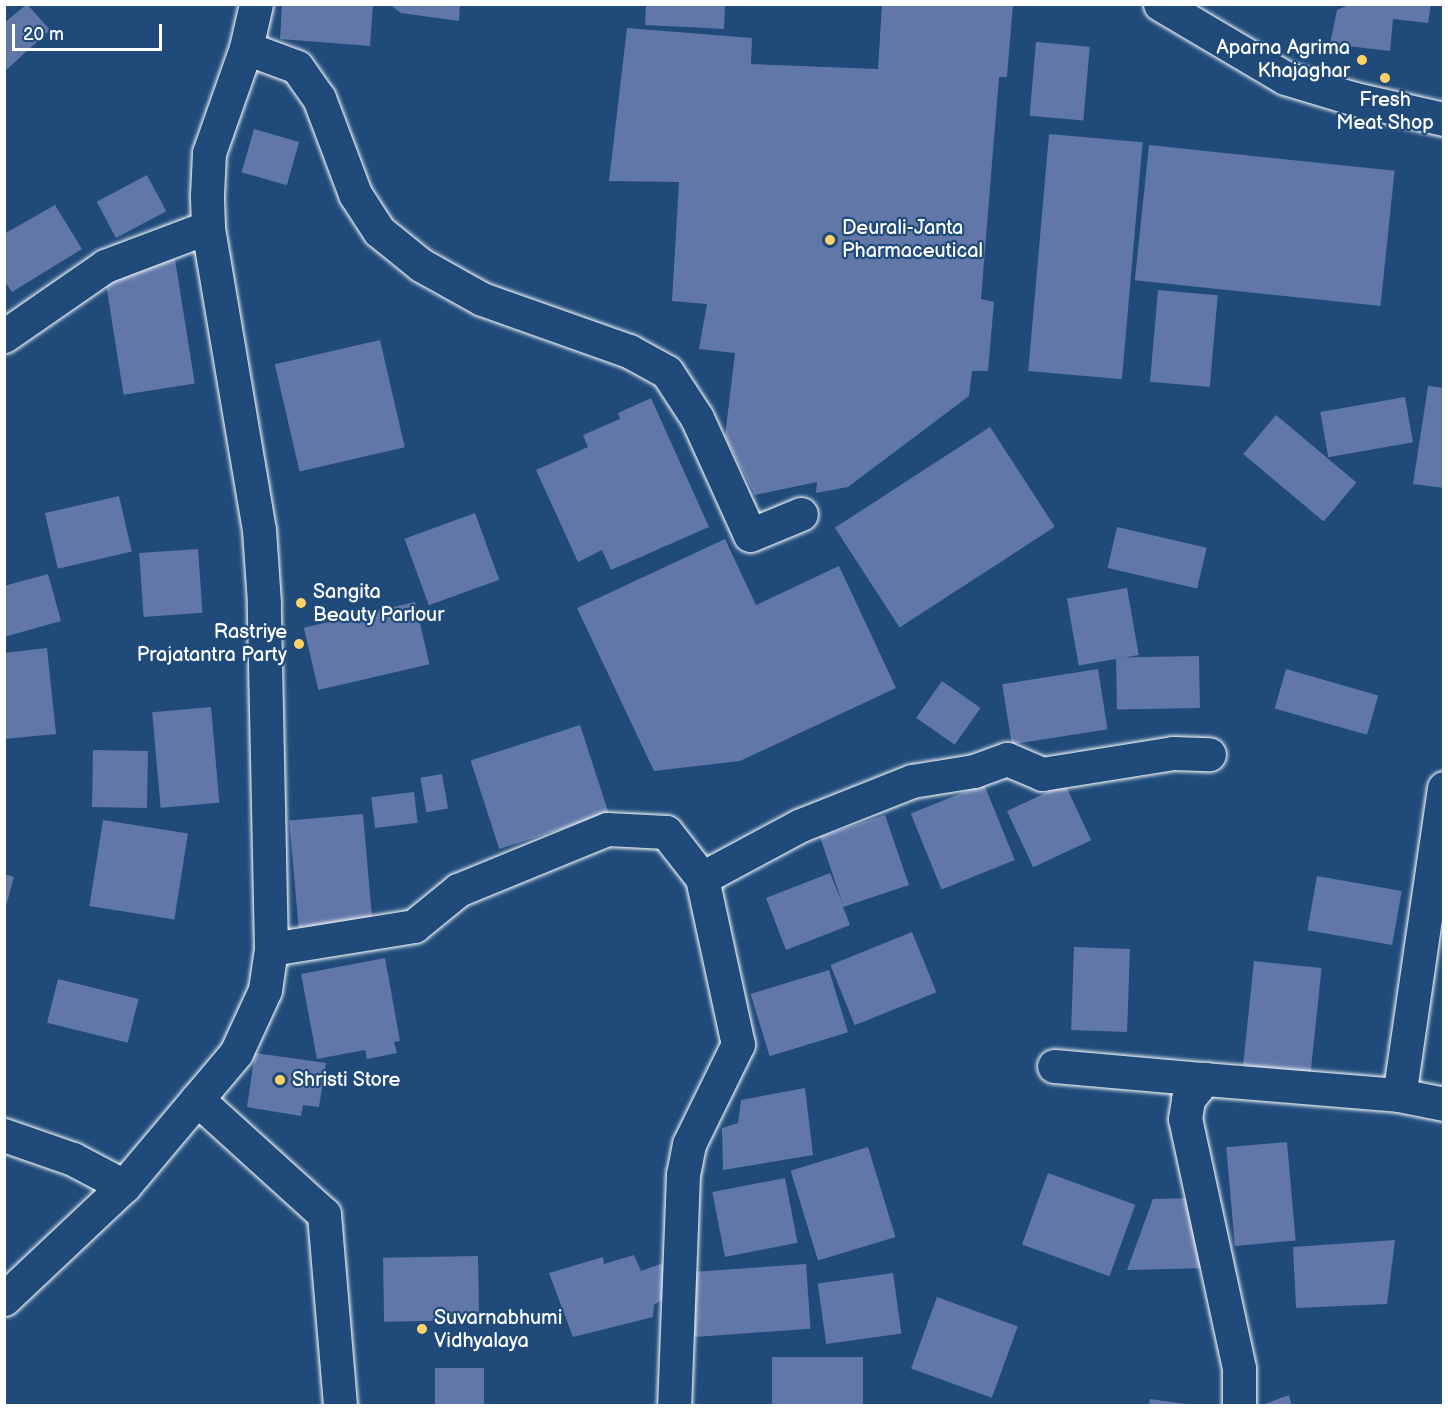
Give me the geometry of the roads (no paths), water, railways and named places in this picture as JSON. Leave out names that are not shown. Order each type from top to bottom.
[{"type":"street","points":[[4,1299],[124,1186],[236,1053],[265,990],[271,949],[264,603],[259,530],[208,227],[209,153],[246,48],[256,4]]},
{"type":"street","points":[[1160,4],[1285,78],[1355,99],[1443,119]]},
{"type":"street","points":[[246,48],[297,67],[313,90],[355,194],[379,231],[421,265],[482,299],[629,351],[667,372],[697,418],[750,535],[801,514]]},
{"type":"street","points":[[4,336],[105,266],[208,227]]},
{"type":"street","points":[[702,878],[801,825],[912,781],[974,771],[1007,759],[1042,774],[1173,753],[1209,754]]},
{"type":"street","points":[[1399,1095],[1443,788]]},
{"type":"street","points":[[271,949],[414,926],[458,891],[607,829],[666,832],[702,878],[738,1044],[689,1144],[683,1174],[674,1406]]},
{"type":"street","points":[[1054,1066],[1399,1095],[1443,1104]]},
{"type":"street","points":[[1203,1079],[1188,1099],[1185,1119],[1239,1368],[1239,1406]]},
{"type":"street","points":[[197,1099],[324,1214],[340,1406]]},
{"type":"street","points":[[4,1135],[73,1158],[124,1186]]},
{"type":"place","name":"Aparna Agrima Khajaghar","points":[[1362,60]]},
{"type":"place","name":"Fresh Meat Shop","points":[[1385,78]]},
{"type":"place","name":"Deurali-Janta Pharmaceutical","points":[[830,240]]},
{"type":"place","name":"Sangita Beauty Parlour","points":[[301,603]]},
{"type":"place","name":"Rastriye Prajatantra Party","points":[[299,644]]},
{"type":"place","name":"Shristi Store","points":[[280,1080]]},
{"type":"place","name":"Suvarnabhumi Vidhyalaya","points":[[422,1329]]}]
